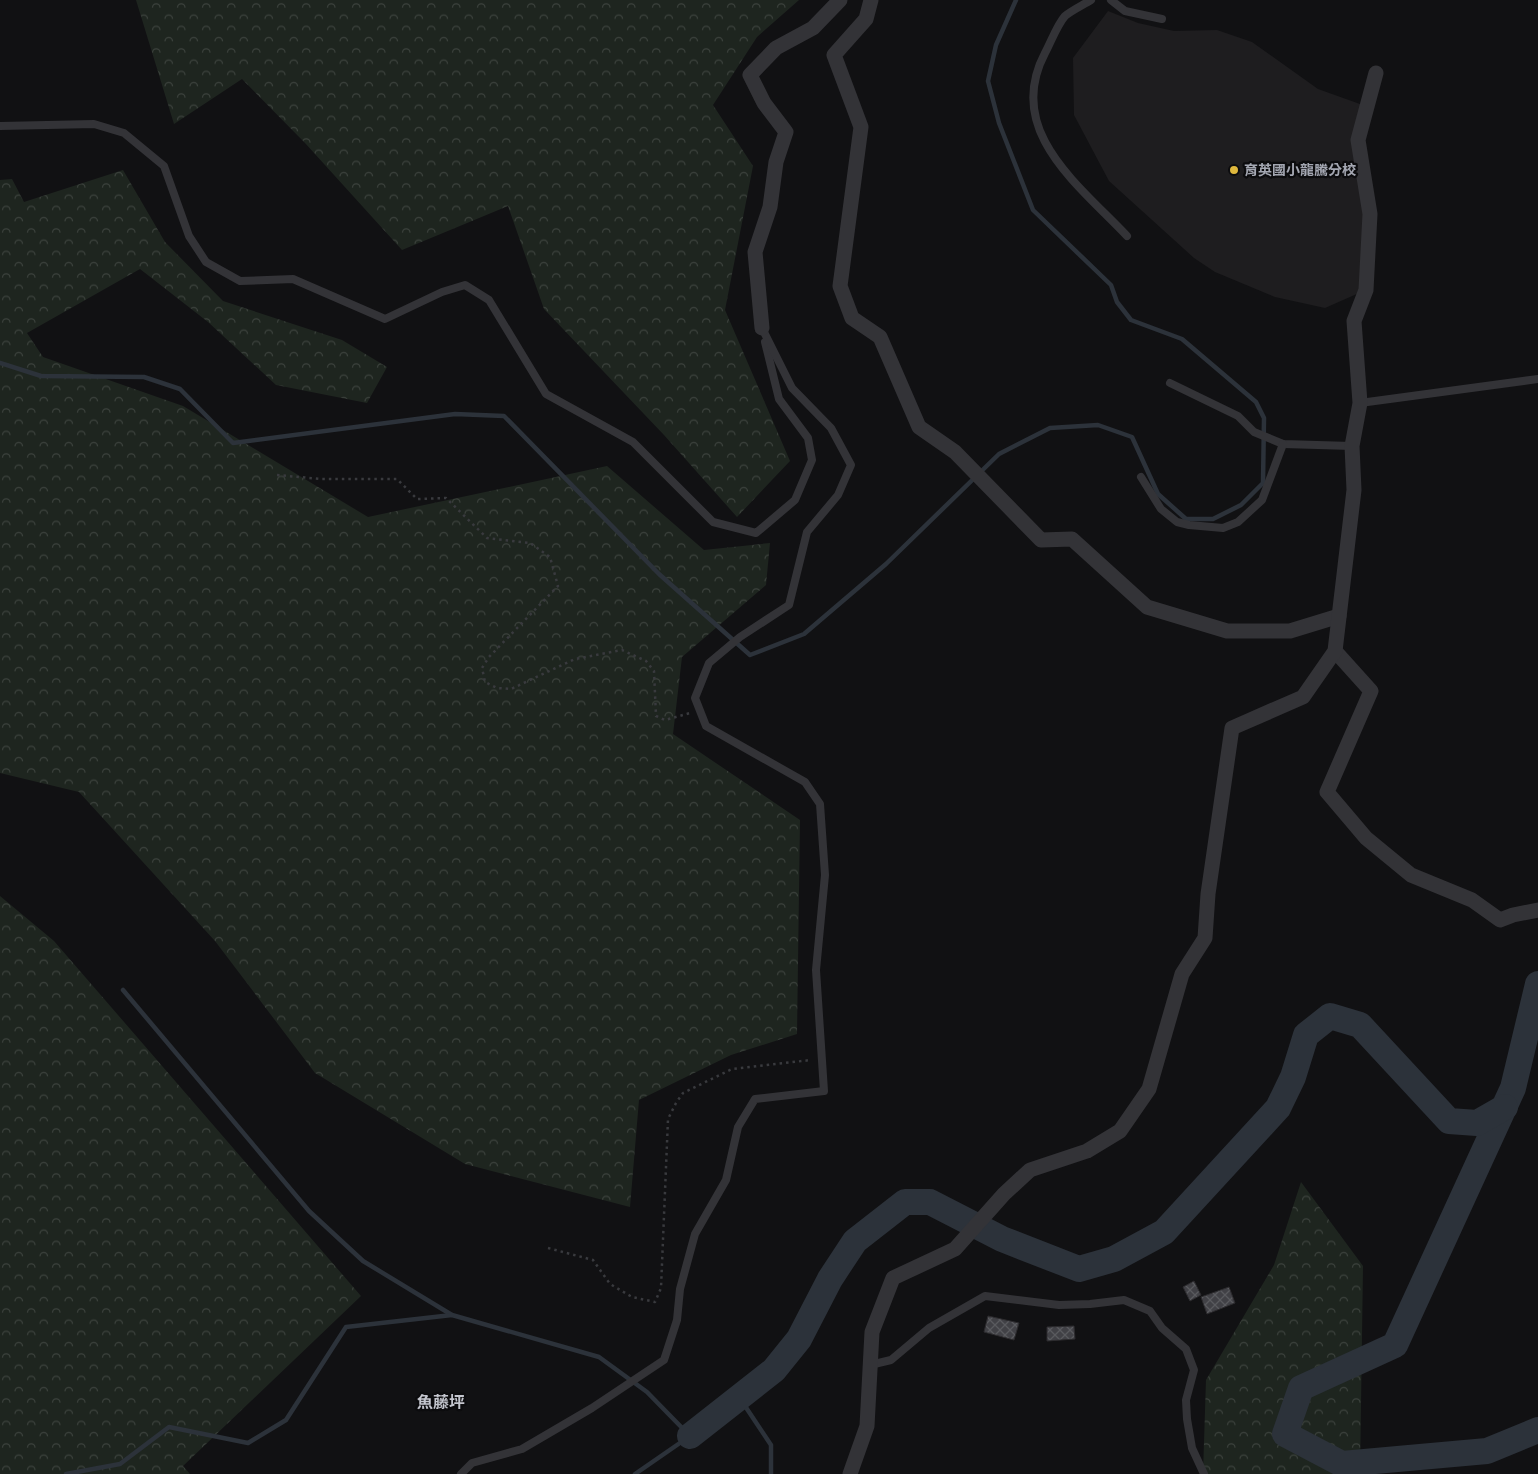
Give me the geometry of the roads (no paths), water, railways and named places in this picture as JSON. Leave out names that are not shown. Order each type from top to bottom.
[{"type":"street","points":[[762,328],[754,252],[770,207],[776,162],[786,132],[764,104],[750,75],[776,48],[813,28],[840,0]]},
{"type":"street","points":[[871,0],[866,19],[834,55],[861,127],[840,286],[852,318],[880,337],[920,427],[955,452],[1041,540],[1072,539],[1147,607],[1227,631],[1290,631],[1339,616]]},
{"type":"street","points":[[850,1474],[867,1426],[872,1332],[893,1278],[955,1249],[1004,1194],[1030,1170],[1087,1151],[1120,1131],[1148,1089],[1182,974],[1205,938],[1208,894],[1232,728],[1303,697],[1334,651],[1354,490],[1352,446],[1360,403],[1354,321],[1366,290],[1370,214],[1358,140],[1376,73]]},
{"type":"street","points":[[1334,651],[1371,690],[1326,792],[1366,838],[1411,875],[1472,900],[1500,920],[1513,915],[1538,910]]},
{"type":"lane","points":[[1091,0],[1065,16],[1038,68],[1032,92],[1036,124],[1055,160],[1127,236]]},
{"type":"lane","points":[[1112,0],[1125,11],[1162,18]]},
{"type":"lane","points":[[0,126],[94,124],[124,133],[164,166],[189,236],[206,262],[240,281],[293,279],[385,319],[442,292],[464,285],[489,300],[546,394],[633,442],[713,522],[756,533],[795,500],[812,460],[808,438],[780,400],[762,328]]},
{"type":"lane","points":[[461,1474],[472,1463],[522,1449],[592,1408],[664,1360],[677,1320],[680,1289],[695,1234],[726,1180],[738,1127],[755,1099],[824,1091],[816,970],[825,875],[820,804],[805,782],[706,726],[695,698],[709,663],[740,637],[789,605],[808,532],[838,495],[851,466],[831,428],[792,388],[762,328]]},
{"type":"lane","points":[[1360,403],[1538,380]]},
{"type":"lane","points":[[1170,383],[1238,416],[1254,432],[1282,444],[1352,446]]},
{"type":"lane","points":[[1142,477],[1161,509],[1177,522],[1189,526],[1223,528],[1238,522],[1262,500],[1282,444]]},
{"type":"lane","points":[[870,1365],[891,1360],[929,1328],[986,1296],[1059,1305],[1124,1300],[1150,1311],[1162,1328],[1186,1349],[1194,1370],[1186,1400],[1187,1419],[1192,1448],[1204,1474]]},
{"type":"waterway","points":[[0,363],[41,376],[144,377],[180,389],[233,443],[455,414],[504,416],[659,574],[750,655],[804,634],[886,564],[999,454],[1050,428],[1098,425],[1132,437],[1158,494],[1186,519],[1213,519],[1241,505],[1263,483],[1264,418],[1256,402],[1182,339],[1131,320],[1117,302],[1111,285],[1033,210],[999,123],[988,81],[996,45],[1016,0]]},
{"type":"waterway","points":[[1538,984],[1513,1088],[1395,1345],[1301,1388],[1285,1434],[1342,1464],[1487,1451],[1538,1430]]},
{"type":"waterway","points":[[123,990],[309,1211],[363,1261],[452,1315],[599,1357],[647,1392],[690,1436],[635,1474]]},
{"type":"waterway","points":[[690,1436],[774,1370],[799,1339],[830,1279],[855,1241],[905,1202],[930,1202],[1002,1239],[1079,1269],[1114,1259],[1164,1232],[1278,1108],[1293,1077],[1306,1035],[1330,1016],[1360,1025],[1449,1121],[1477,1123],[1505,1107]]},
{"type":"waterway","points":[[66,1474],[120,1464],[169,1427],[248,1443],[286,1420],[346,1327],[452,1315]]},
{"type":"waterway","points":[[739,1397],[771,1445],[771,1474]]},
{"type":"place","name":"育英國小龍騰分校","points":[[1234,170]]},
{"type":"district","name":"魚藤坪","points":[[441,1402]]}]
